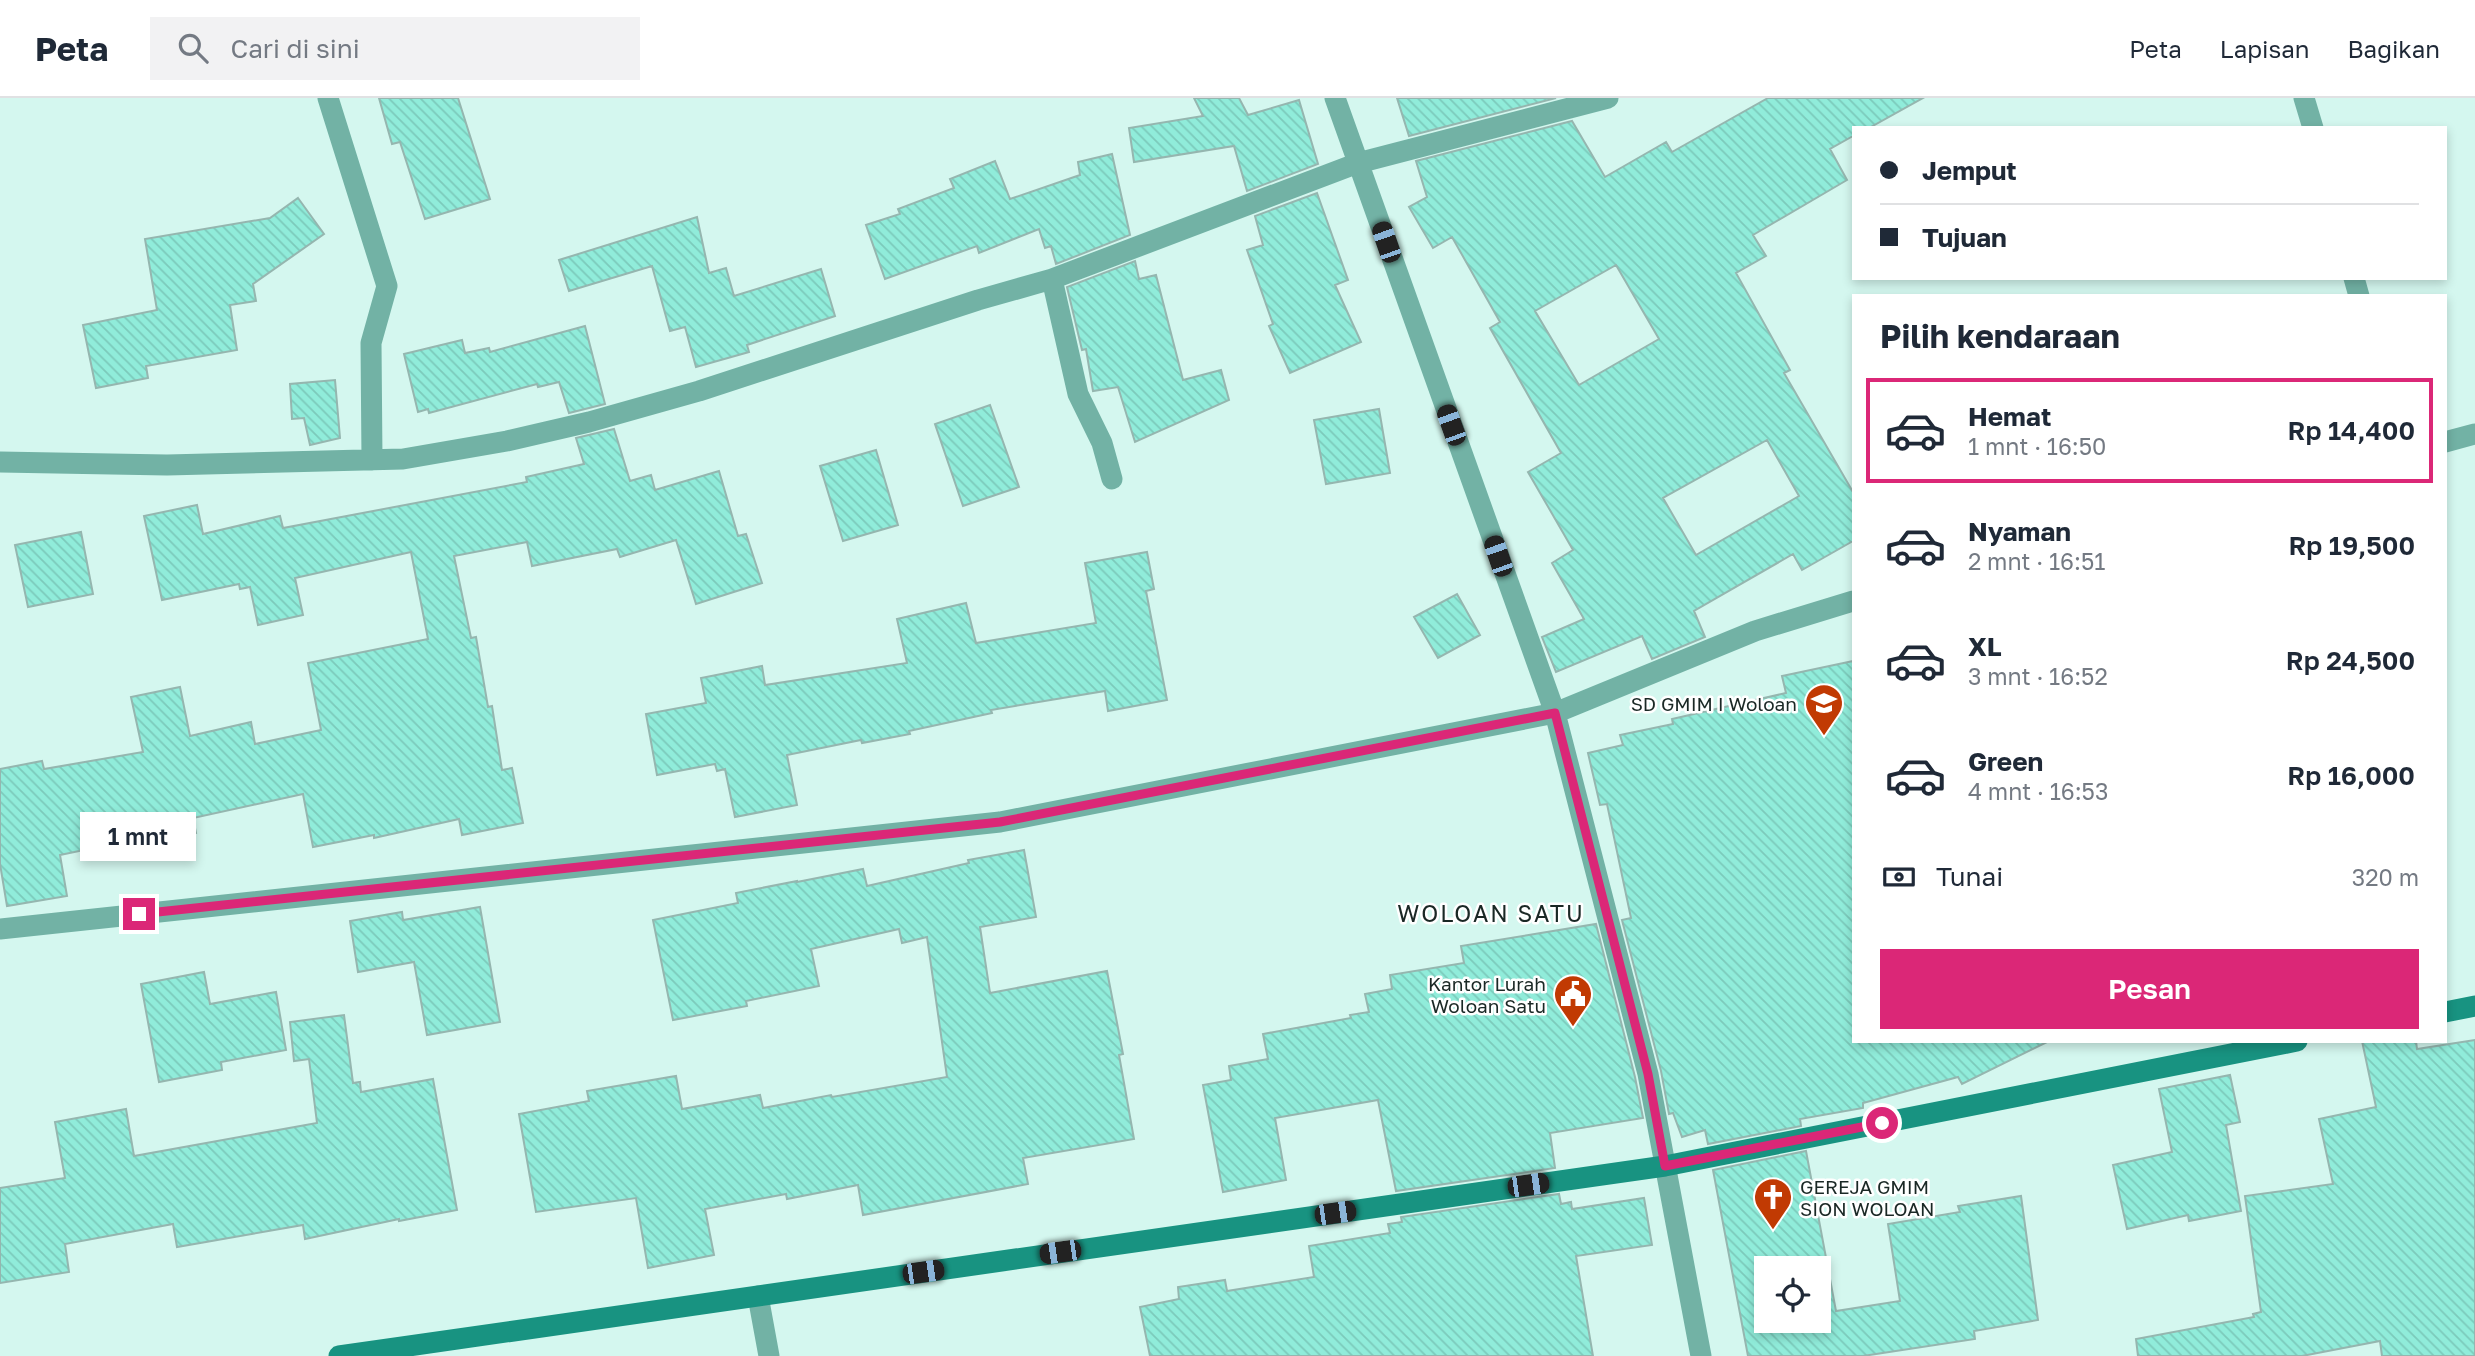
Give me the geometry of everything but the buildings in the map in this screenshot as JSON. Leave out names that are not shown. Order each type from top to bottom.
[{"type":"main road","points":[[2447,1012],[2475,1006]]},
{"type":"main road","points":[[339,1356],[1665,1166],[2287,1043]]},
{"type":"street","points":[[328,98],[387,286],[370,343],[372,460]]},
{"type":"street","points":[[1335,98],[1555,713],[1648,1074],[1701,1356]]},
{"type":"street","points":[[0,462],[167,465],[403,459],[507,441],[589,422],[699,391],[978,300],[1052,279],[1357,163],[1608,98]]},
{"type":"street","points":[[2304,98],[2312,126]]},
{"type":"street","points":[[1052,279],[1078,394],[1102,443],[1112,479]]},
{"type":"street","points":[[2447,441],[2475,434]]},
{"type":"street","points":[[0,929],[1000,822],[1555,713],[1755,631],[1852,601]]},
{"type":"street","points":[[758,1296],[769,1356]]},
{"type":"place","name":"SD GMIM I Woloan","points":[[1824,737]]},
{"type":"place","name":"Kantor Lurah Woloan Satu","points":[[1573,1028]]},
{"type":"place","name":"GEREJA GMIM SION WOLOAN","points":[[1773,1231]]},
{"type":"district","name":"WOLOAN SATU","points":[[1491,913]]},
{"type":"route","points":[[139,914],[1000,822],[1555,713],[1648,1074],[1665,1166],[1882,1123]]}]
